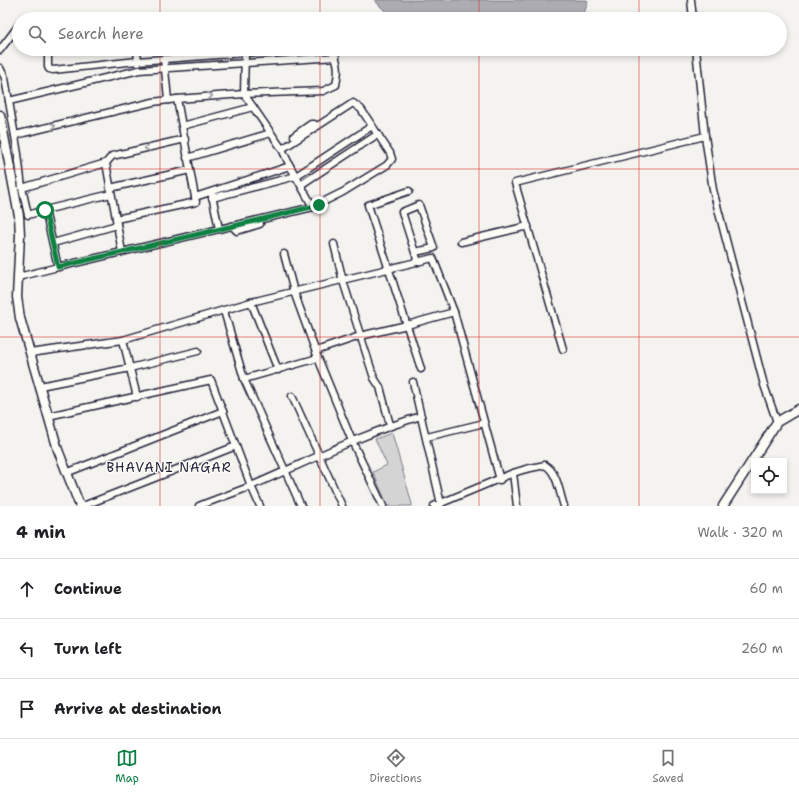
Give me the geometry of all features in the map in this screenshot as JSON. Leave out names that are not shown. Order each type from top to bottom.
[{"type":"street","points":[[691,0],[692,12]]},
{"type":"street","points":[[0,50],[12,34]]},
{"type":"street","points":[[48,56],[49,70],[187,56]]},
{"type":"street","points":[[137,56],[139,70]]},
{"type":"street","points":[[225,56],[226,64]]},
{"type":"street","points":[[245,56],[244,94],[282,149],[313,207]]},
{"type":"street","points":[[697,56],[705,136],[713,190],[764,385],[776,422]]},
{"type":"street","points":[[9,101],[139,70],[336,57],[339,70],[336,85],[323,91],[176,98],[118,110],[15,135]]},
{"type":"street","points":[[164,59],[168,100]]},
{"type":"street","points":[[0,68],[5,78],[18,154],[22,188],[28,214],[190,170]]},
{"type":"street","points":[[53,243],[117,222],[196,202],[176,98]]},
{"type":"street","points":[[18,277],[313,207],[343,192],[387,165],[392,159],[390,153],[361,109],[353,103],[282,149]]},
{"type":"street","points":[[182,126],[253,107]]},
{"type":"street","points":[[0,115],[20,234],[17,297],[20,318],[66,473],[80,506]]},
{"type":"street","points":[[294,136],[311,124],[317,126]]},
{"type":"street","points":[[212,198],[296,176],[372,126]]},
{"type":"street","points":[[187,158],[271,133]]},
{"type":"street","points":[[302,184],[378,134]]},
{"type":"street","points":[[563,349],[515,183],[705,136]]},
{"type":"street","points":[[22,188],[106,163],[112,156],[185,139]]},
{"type":"street","points":[[8,156],[18,154]]},
{"type":"street","points":[[9,165],[19,163]]},
{"type":"street","points":[[106,163],[122,252]]},
{"type":"street","points":[[195,197],[290,166]]},
{"type":"street","points":[[211,191],[219,229]]},
{"type":"street","points":[[409,191],[368,205],[421,369]]},
{"type":"street","points":[[415,252],[434,248],[419,205],[402,212],[418,262]]},
{"type":"street","points":[[45,210],[58,267]]},
{"type":"street","points":[[232,226],[238,231],[260,224]]},
{"type":"street","points":[[461,242],[528,226]]},
{"type":"street","points":[[334,244],[343,281],[360,336],[374,378],[380,387],[390,425]]},
{"type":"street","points":[[284,254],[294,292],[318,358],[352,441],[383,506]]},
{"type":"street","points":[[30,354],[123,340],[251,302],[343,281],[433,258],[454,312],[500,480]]},
{"type":"street","points":[[251,302],[278,370]]},
{"type":"street","points":[[224,311],[244,379],[301,506]]},
{"type":"street","points":[[316,351],[360,336],[454,312]]},
{"type":"street","points":[[123,340],[137,397]]},
{"type":"street","points":[[40,386],[130,368],[198,350]]},
{"type":"street","points":[[244,379],[318,358]]},
{"type":"street","points":[[48,416],[211,380],[260,506]]},
{"type":"street","points":[[413,382],[427,437],[441,504]]},
{"type":"street","points":[[292,396],[342,506]]},
{"type":"street","points":[[723,506],[776,422],[799,409]]},
{"type":"street","points":[[66,473],[223,411]]},
{"type":"street","points":[[199,506],[251,486],[319,454],[390,425],[421,416]]},
{"type":"street","points":[[427,437],[484,423]]},
{"type":"street","points":[[84,506],[236,446]]},
{"type":"street","points":[[434,506],[500,480],[513,473],[545,464],[554,473],[564,506]]},
{"type":"street","points":[[513,473],[517,506]]},
{"type":"shaded area","points":[[374,0],[587,0],[588,2],[584,12],[386,12]]},
{"type":"shaded area","points":[[392,433],[412,506],[388,506],[373,472],[387,465],[375,439]]},
{"type":"district","name":"BHAVANI NAGAR","points":[[169,467]]},
{"type":"route","points":[[45,210],[58,267],[319,205]]}]
